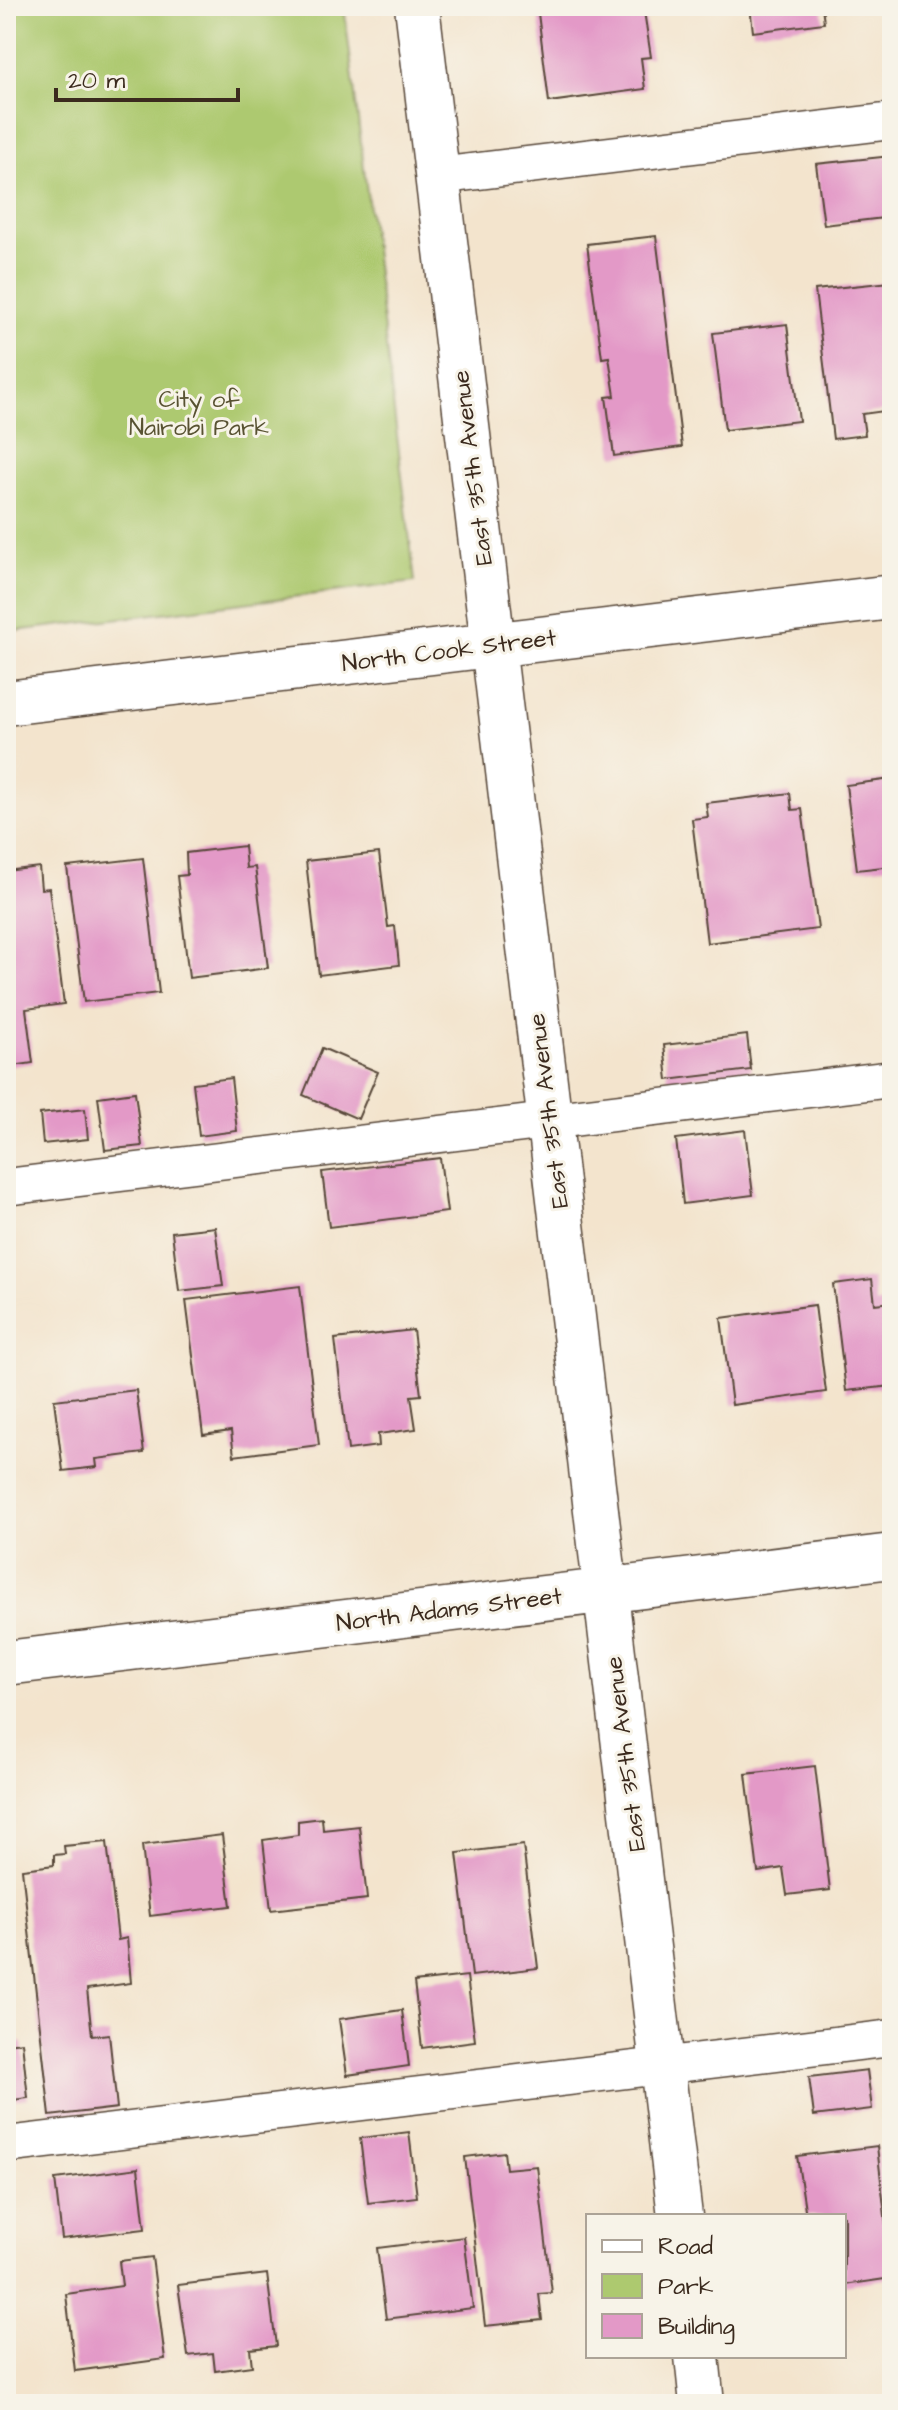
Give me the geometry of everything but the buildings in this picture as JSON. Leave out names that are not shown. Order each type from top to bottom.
[{"type":"street","name":"East 35th Avenue","points":[[417,6],[680,2214]]},
{"type":"street","name":"North Cook Street","points":[[6,703],[892,597]]},
{"type":"street","name":"North Adams Street","points":[[6,1663],[892,1556]]},
{"type":"street","points":[[697,2358],[702,2404]]},
{"type":"lane","points":[[437,176],[892,121]]},
{"type":"lane","points":[[6,1187],[892,1079]]},
{"type":"lane","points":[[6,2145],[892,2038]]},
{"type":"green space","name":"City of Nairobi Park","points":[[6,6],[344,6],[415,582],[6,632]]}]
